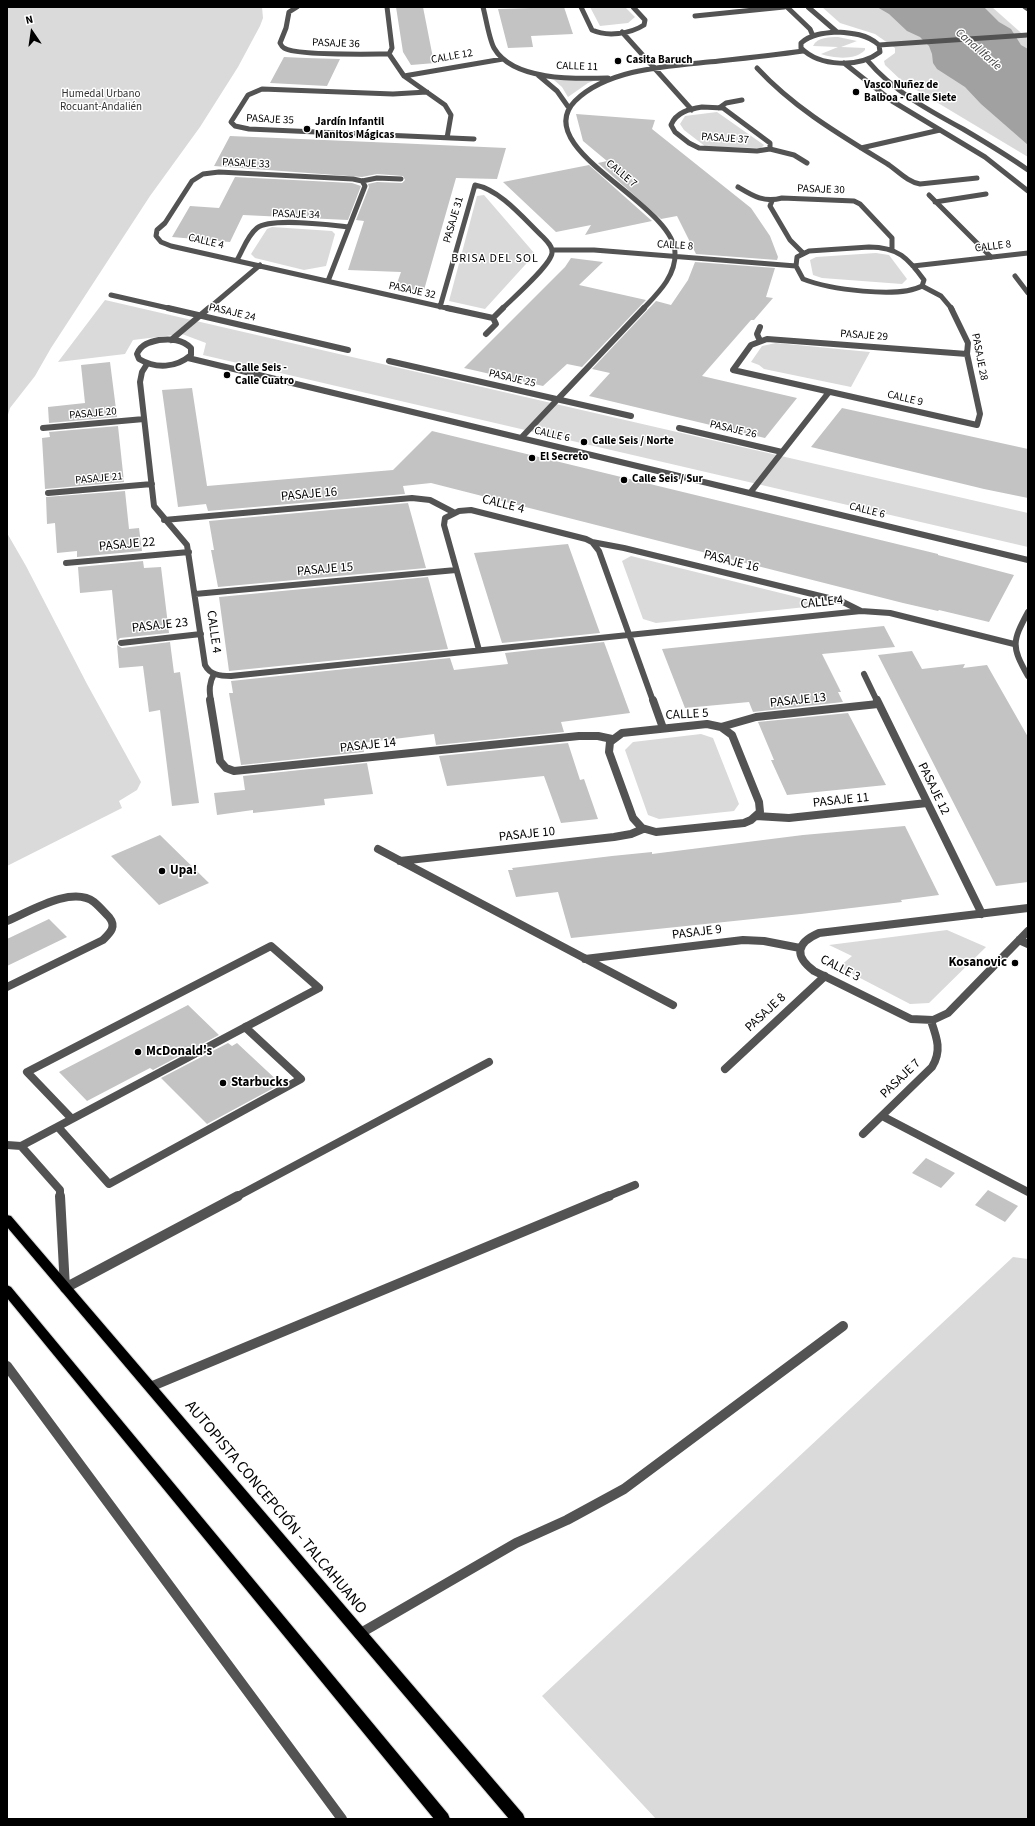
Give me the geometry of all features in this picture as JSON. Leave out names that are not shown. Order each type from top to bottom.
[{"type":"main road","name":"AUTOPISTA CONCEPCIÓN - TALCAHUANO","points":[[7,1219],[518,1819]]},
{"type":"main road","points":[[7,1290],[443,1819]]},
{"type":"street","name":"PASAJE 36","points":[[297,7],[289,12],[286,28],[280,43],[284,48],[295,51],[320,53],[389,54]]},
{"type":"street","points":[[386,7],[392,48],[389,54],[404,76],[441,100],[449,110],[451,121],[447,138]]},
{"type":"street","points":[[483,7],[494,48],[503,59]]},
{"type":"street","points":[[581,7],[592,30],[606,33],[638,29],[644,25],[645,20],[633,7]]},
{"type":"street","points":[[695,16],[705,13],[784,7]]},
{"type":"street","points":[[787,7],[810,29],[813,36]]},
{"type":"street","points":[[808,7],[837,32]]},
{"type":"street","points":[[622,32],[657,69],[692,110]]},
{"type":"street","points":[[837,32],[863,36],[873,40],[879,45],[880,52],[875,57],[867,60],[844,63],[819,60],[803,51],[800,46],[801,43],[813,36],[837,32]]},
{"type":"street","points":[[879,45],[1025,35]]},
{"type":"street","points":[[569,108],[586,91],[615,78],[657,69],[803,51]]},
{"type":"street","name":"CALLE 11","points":[[503,59],[538,75],[574,78],[615,78]]},
{"type":"street","name":"CALLE 12","points":[[404,76],[503,59]]},
{"type":"street","points":[[867,60],[882,77],[905,95],[989,144],[1028,170]]},
{"type":"street","points":[[844,63],[886,97],[985,157],[1028,191]]},
{"type":"street","points":[[757,68],[798,107],[916,184],[977,178]]},
{"type":"street","name":"CALLE 11","points":[[538,75],[557,92],[569,108]]},
{"type":"street","name":"PASAJE 35","points":[[427,92],[402,95],[262,89],[248,95],[232,122],[235,126],[249,129],[474,139]]},
{"type":"street","name":"PASAJE 37","points":[[719,108],[726,103],[742,100]]},
{"type":"street","name":"CALLE 7","points":[[569,108],[564,124],[570,140],[585,157],[662,223],[672,238],[676,256]]},
{"type":"street","name":"PASAJE 37","points":[[770,149],[770,143],[725,109],[692,110],[676,116],[671,125],[675,132],[693,146],[711,150],[757,151],[770,149],[794,155],[808,163]]},
{"type":"street","points":[[861,148],[940,130]]},
{"type":"street","name":"PASAJE 33","points":[[157,230],[165,223],[192,181],[203,174],[219,172],[353,179],[362,181],[377,178],[401,180]]},
{"type":"street","points":[[328,281],[365,186],[362,181]]},
{"type":"street","name":"PASAJE 31","points":[[440,307],[475,186],[485,187],[495,192],[543,237],[552,250]]},
{"type":"street","name":"PASAJE 30","points":[[738,187],[755,197],[772,201],[782,198],[843,200],[858,202],[892,238],[892,249]]},
{"type":"street","points":[[935,202],[986,194]]},
{"type":"street","points":[[929,196],[991,257]]},
{"type":"street","points":[[772,201],[770,206],[786,234],[793,244],[803,253]]},
{"type":"street","name":"PASAJE 34","points":[[237,260],[255,229],[262,224],[276,223],[349,227]]},
{"type":"street","name":"CALLE 4","points":[[157,230],[155,233],[157,239],[165,244],[328,281]]},
{"type":"street","points":[[869,247],[892,249],[902,253],[913,266],[924,280],[922,286],[911,291],[898,292],[822,286],[803,279],[796,266],[797,257],[803,253],[816,250],[869,247]]},
{"type":"street","name":"CALLE 8","points":[[552,250],[584,249],[796,266]]},
{"type":"street","points":[[486,334],[496,324],[493,318],[548,264],[552,257],[552,250]]},
{"type":"street","name":"CALLE 8","points":[[913,266],[1028,253]]},
{"type":"street","points":[[520,438],[624,330],[666,283],[674,266],[676,256]]},
{"type":"street","points":[[171,340],[260,266]]},
{"type":"street","points":[[1015,276],[1028,292]]},
{"type":"street","name":"PASAJE 32","points":[[328,281],[343,286],[493,318]]},
{"type":"street","name":"PASAJE 28","points":[[922,286],[941,296],[953,310],[968,343],[967,354],[980,414],[977,425]]},
{"type":"street","name":"PASAJE 24","points":[[111,295],[348,350]]},
{"type":"street","points":[[760,328],[757,334],[760,341]]},
{"type":"street","points":[[171,340],[188,345],[192,351],[188,358],[170,365],[147,364],[138,357],[138,351],[154,341],[171,340]]},
{"type":"street","name":"PASAJE 29","points":[[760,341],[775,340],[967,354]]},
{"type":"street","name":"CALLE 9","points":[[760,341],[751,345],[733,370],[977,425]]},
{"type":"street","name":"CALLE 6","points":[[188,358],[1028,560]]},
{"type":"street","name":"PASAJE 25","points":[[389,361],[631,416]]},
{"type":"street","name":"CALLE 4","points":[[147,364],[140,377],[154,506],[164,520],[184,538],[189,552],[207,668],[214,674],[231,676],[861,612],[890,613],[1014,644]]},
{"type":"street","points":[[750,493],[828,392]]},
{"type":"street","name":"PASAJE 20","points":[[43,428],[144,419]]},
{"type":"street","name":"PASAJE 26","points":[[679,428],[782,452]]},
{"type":"street","name":"PASAJE 21","points":[[48,493],[152,484]]},
{"type":"street","name":"PASAJE 16","points":[[164,520],[412,498],[430,500],[453,512]]},
{"type":"street","name":"CALLE 4","points":[[453,512],[465,510],[477,511],[579,536],[592,542]]},
{"type":"street","points":[[453,512],[443,521],[479,650]]},
{"type":"street","points":[[592,542],[599,551],[663,728]]},
{"type":"street","name":"PASAJE 16","points":[[592,542],[624,548],[841,602],[861,612]]},
{"type":"street","name":"PASAJE 22","points":[[66,563],[189,552]]},
{"type":"street","name":"PASAJE 15","points":[[195,594],[456,570]]},
{"type":"street","points":[[1028,612],[1016,633],[1014,644],[1017,655],[1028,676]]},
{"type":"street","name":"PASAJE 23","points":[[121,643],[201,634]]},
{"type":"street","name":"PASAJE 14","points":[[214,674],[210,681],[209,690],[220,761],[227,769],[234,771],[579,736],[598,736],[612,739]]},
{"type":"street","name":"PASAJE 12","points":[[864,674],[982,914]]},
{"type":"street","name":"PASAJE 13","points":[[721,727],[756,717],[878,704]]},
{"type":"street","name":"CALLE 5","points":[[612,739],[622,733],[663,728],[707,724],[721,727],[732,735],[761,807],[756,816]]},
{"type":"street","points":[[612,739],[608,747],[609,752],[632,818],[638,826],[643,829],[663,832],[735,824],[751,820],[756,816]]},
{"type":"street","name":"PASAJE 11","points":[[756,816],[789,818],[928,803]]},
{"type":"street","name":"PASAJE 10","points":[[400,861],[614,837],[631,834],[643,829]]},
{"type":"street","points":[[378,849],[673,1005]]},
{"type":"street","points":[[7,921],[60,898],[78,896],[93,901],[111,920],[113,925],[112,931],[103,940],[7,987]]},
{"type":"street","points":[[800,948],[804,941],[810,936],[819,933],[1028,908]]},
{"type":"street","points":[[931,1021],[944,1017],[1028,931]]},
{"type":"street","name":"PASAJE 9","points":[[585,959],[743,940],[764,941],[800,948]]},
{"type":"street","points":[[1019,940],[1028,944]]},
{"type":"street","points":[[7,1145],[21,1146],[58,1127],[319,988],[271,946],[26,1072],[72,1119]]},
{"type":"street","name":"CALLE 3","points":[[800,948],[799,954],[807,966],[906,1017],[914,1020],[931,1021]]},
{"type":"street","name":"PASAJE 8","points":[[725,1069],[825,976]]},
{"type":"street","name":"PASAJE 7","points":[[863,1134],[937,1061],[940,1047],[931,1021]]},
{"type":"street","points":[[58,1127],[108,1184],[301,1079],[245,1027]]},
{"type":"street","points":[[21,1146],[60,1190],[65,1288],[489,1062]]},
{"type":"street","points":[[885,1113],[1028,1192]]},
{"type":"street","points":[[150,1387],[635,1185]]},
{"type":"street","points":[[359,1634],[516,1543],[567,1520],[624,1489],[843,1326]]},
{"type":"street","points":[[7,1366],[342,1819]]},
{"type":"green space","name":"Humedal Urbano Rocuant-Andalién","points":[[7,7],[262,7],[263,18],[238,67],[200,127],[150,196],[51,348],[35,376],[10,408],[7,418]]},
{"type":"green space","points":[[590,7],[625,7],[635,17],[628,23],[600,26]]},
{"type":"green space","points":[[822,7],[992,7],[1028,39],[1028,157],[903,82],[885,65],[884,61],[895,53],[895,48],[875,34],[840,23]]},
{"type":"green space","points":[[838,37],[857,41],[841,47],[865,48],[865,50],[856,56],[844,58],[821,54],[838,47],[813,46],[821,39]]},
{"type":"green space","points":[[554,80],[596,80],[588,83],[568,97],[562,87]]},
{"type":"green space","points":[[717,112],[764,145],[761,148],[706,147],[684,130],[680,124],[685,116]]},
{"type":"green space","points":[[484,195],[535,254],[485,309],[449,301],[477,196]]},
{"type":"green space","points":[[272,227],[332,231],[335,234],[326,266],[304,270],[255,258],[251,254],[267,229]]},
{"type":"green space","points":[[876,253],[889,255],[907,279],[902,284],[822,278],[813,275],[810,260],[816,257]]},
{"type":"green space","points":[[105,300],[1028,513],[1028,547],[203,355],[206,343],[182,334],[133,340],[125,354],[58,362]]},
{"type":"green space","points":[[776,343],[870,352],[851,387],[764,369],[751,362],[762,346]]},
{"type":"green space","points":[[7,533],[141,782],[137,790],[119,801],[122,808],[7,866]]},
{"type":"green space","points":[[631,556],[817,602],[815,606],[656,623],[643,619],[622,561]]},
{"type":"green space","points":[[701,734],[713,738],[739,804],[734,811],[659,819],[648,815],[625,750],[633,742]]},
{"type":"green space","points":[[947,930],[986,947],[929,1003],[910,1004],[839,967],[852,956],[829,945]]},
{"type":"green space","points":[[1013,1257],[1028,1259],[1028,1819],[656,1819],[542,1696]]},
{"type":"water","name":"Canal Ifarle","points":[[877,7],[984,7],[999,22],[1011,29],[1021,45],[1028,49],[1028,145],[981,104],[965,87],[937,69],[933,63],[929,46],[920,37],[907,31],[889,14]]},
{"type":"building","points":[[396,7],[423,7],[435,63],[411,65],[403,52]]},
{"type":"building","points":[[564,7],[573,34],[531,36],[533,47],[508,48],[498,9]]},
{"type":"building","points":[[284,57],[340,59],[327,86],[270,83]]},
{"type":"building","points":[[576,114],[655,120],[652,129],[751,208],[770,236],[778,257],[777,260],[696,254],[677,216],[661,219],[598,163],[607,161],[583,141]]},
{"type":"building","points":[[230,136],[506,148],[497,179],[456,178],[424,290],[395,289],[401,272],[348,270],[364,221],[356,220],[369,187],[368,184],[377,182],[402,183],[405,180],[403,176],[377,174],[362,177],[214,166]]},
{"type":"building","points":[[589,165],[652,221],[585,235],[591,225],[556,232],[503,182]]},
{"type":"building","points":[[235,177],[352,183],[361,186],[348,220],[243,215],[230,242],[172,237],[190,206],[219,208]]},
{"type":"building","points":[[571,258],[603,262],[579,285],[646,300],[582,367],[567,364],[543,386],[464,368],[565,267]]},
{"type":"building","points":[[695,262],[775,268],[766,297],[773,298],[754,320],[751,320],[702,376],[797,398],[765,438],[589,396],[610,373],[592,369],[656,301],[671,305],[688,280]]},
{"type":"building","points":[[110,362],[117,417],[49,423],[48,407],[85,403],[81,365]]},
{"type":"building","points":[[192,388],[207,486],[393,470],[432,431],[938,554],[1014,575],[989,622],[903,603],[431,483],[403,486],[405,494],[208,511],[206,504],[178,507],[162,390]]},
{"type":"building","points":[[842,408],[1028,449],[1028,498],[984,489],[811,447]]},
{"type":"building","points":[[118,426],[124,482],[45,489],[42,438],[50,437],[49,432]]},
{"type":"building","points":[[125,491],[129,529],[139,528],[142,551],[77,557],[77,551],[57,553],[55,523],[47,524],[46,497]]},
{"type":"building","points":[[408,503],[426,568],[218,587],[211,550],[214,550],[209,521]]},
{"type":"building","points":[[568,544],[600,633],[502,643],[474,553]]},
{"type":"building","points":[[143,561],[144,568],[161,567],[169,633],[120,638],[117,641],[112,590],[80,593],[78,567]]},
{"type":"building","points":[[428,577],[448,649],[229,671],[219,597]]},
{"type":"building","points":[[884,626],[895,647],[822,654],[841,692],[838,692],[843,702],[753,712],[749,702],[685,708],[662,649]]},
{"type":"building","points":[[170,642],[174,673],[180,672],[199,803],[172,806],[160,710],[149,712],[143,666],[119,668],[117,645],[122,648]]},
{"type":"building","points":[[604,642],[630,713],[561,722],[564,732],[436,745],[434,734],[362,743],[364,752],[241,765],[229,693],[233,693],[231,681],[450,658],[454,670],[508,664],[505,653]]},
{"type":"building","points":[[912,651],[922,669],[965,664],[963,668],[987,665],[1028,737],[1028,882],[996,886],[878,655]]},
{"type":"building","points":[[848,713],[886,785],[787,795],[771,760],[774,760],[758,722]]},
{"type":"building","points":[[568,743],[580,780],[584,779],[598,819],[561,823],[544,776],[447,786],[439,756]]},
{"type":"building","points":[[367,763],[373,794],[324,799],[325,805],[253,813],[253,810],[217,815],[214,793],[245,790],[243,776]]},
{"type":"building","points":[[905,826],[939,895],[901,900],[902,902],[801,914],[571,938],[558,892],[516,897],[508,870],[513,870],[512,868],[612,856],[652,852],[652,854],[803,835]]},
{"type":"building","points":[[160,835],[209,883],[159,905],[111,856]]},
{"type":"building","points":[[49,919],[67,937],[7,966],[7,939]]},
{"type":"building","name":"McDonald's","points":[[188,1005],[219,1035],[153,1070],[150,1068],[87,1101],[59,1072]]},
{"type":"building","name":"Starbucks","points":[[228,1043],[232,1046],[237,1043],[281,1084],[207,1124],[161,1078]]},
{"type":"building","points":[[926,1158],[955,1173],[941,1188],[912,1173]]},
{"type":"building","points":[[988,1190],[1018,1206],[1005,1222],[975,1205]]},
{"type":"place","name":"Casita Baruch","points":[[618,61]]},
{"type":"place","name":"Vasco Nuñez de Balboa - Calle Siete","points":[[856,92]]},
{"type":"place","name":"Jardín Infantil Manitos Mágicas","points":[[307,129]]},
{"type":"place","name":"Calle Seis - Calle Cuatro","points":[[227,375]]},
{"type":"place","name":"Calle Seis / Norte","points":[[584,442]]},
{"type":"place","name":"El Secreto","points":[[532,458]]},
{"type":"place","name":"Calle Seis / Sur","points":[[624,480]]},
{"type":"place","name":"Upa!","points":[[162,871]]},
{"type":"place","name":"Kosanovic","points":[[1015,963]]},
{"type":"place","name":"McDonald's","points":[[138,1052]]},
{"type":"place","name":"Starbucks","points":[[223,1083]]},
{"type":"district","name":"BRISA DEL SOL","points":[[495,259]]}]
